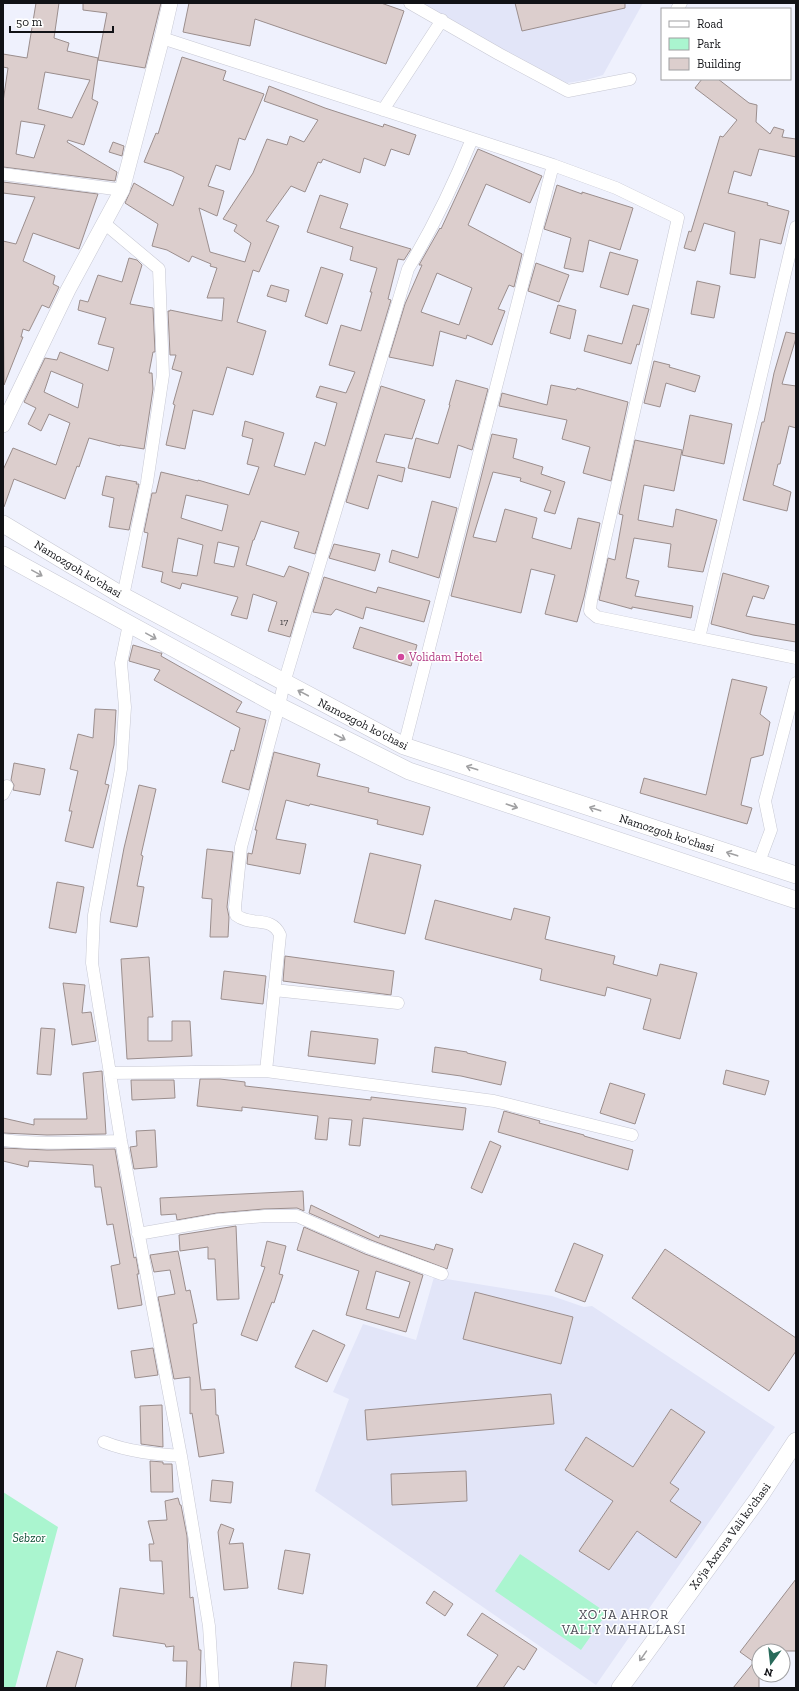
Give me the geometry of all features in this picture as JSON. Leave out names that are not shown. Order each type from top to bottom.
[{"type":"main road","name":"Namozgoh ko'chasi","points":[[3,524],[123,596],[404,746],[796,874]]},
{"type":"main road","name":"Namozgoh ko'chasi","points":[[3,555],[279,706],[409,772],[796,900]]},
{"type":"main road","name":"Xo'ja Axrora Vali ko'chasi","points":[[620,1688],[755,1502],[796,1441]]},
{"type":"street","points":[[3,425],[68,290],[122,190],[170,3]]},
{"type":"street","points":[[410,3],[499,54],[568,91],[630,79]]},
{"type":"street","points":[[383,110],[442,20]]},
{"type":"street","points":[[162,38],[553,165],[616,188],[678,218],[594,586],[590,611],[597,617],[796,658]]},
{"type":"street","points":[[266,1070],[280,935],[277,927],[269,923],[242,919],[236,915],[235,907],[241,847],[284,683],[408,269],[426,239],[457,176],[472,139]]},
{"type":"street","points":[[404,746],[553,165]]},
{"type":"street","points":[[3,174],[122,190]]},
{"type":"street","points":[[104,223],[159,269],[163,374],[146,482],[123,596]]},
{"type":"street","points":[[699,638],[796,227]]},
{"type":"street","points":[[128,624],[120,663],[125,707],[121,769],[94,915],[92,963],[121,1141],[181,1456],[209,1626],[213,1688]]},
{"type":"street","points":[[759,862],[771,830],[765,801],[796,683]]},
{"type":"street","points":[[274,990],[398,1003]]},
{"type":"street","points":[[110,1073],[266,1070],[494,1101],[632,1135]]},
{"type":"street","points":[[3,1140],[52,1143],[121,1141]]},
{"type":"street","points":[[138,1234],[218,1220],[266,1216],[297,1216],[368,1247],[442,1274]]},
{"type":"street","points":[[104,1442],[119,1448],[147,1453],[181,1456]]},
{"type":"shaded area","points":[[412,3],[643,3],[603,75],[567,83]]},
{"type":"shaded area","points":[[434,1277],[552,1296],[584,1307],[592,1306],[775,1427],[596,1685],[315,1491],[349,1399],[333,1392],[363,1324],[416,1340]]},
{"type":"green space","name":"Sebzor","points":[[3,1492],[58,1527],[15,1688],[3,1688]]},
{"type":"green space","points":[[520,1554],[607,1613],[581,1650],[495,1591]]},
{"type":"building","points":[[36,3],[59,3],[54,38],[69,43],[67,51],[98,58],[92,99],[98,102],[84,145],[68,140],[67,142],[117,172],[115,181],[3,167],[3,102],[8,68],[3,67],[3,54],[27,58]],"holes":[[[45,72],[90,80],[72,118],[38,109]],[[21,121],[45,125],[34,158],[16,154]]]},
{"type":"building","points":[[83,3],[161,3],[145,68],[98,60],[107,13],[83,10]]},
{"type":"building","points":[[189,3],[381,3],[404,11],[386,64],[255,19],[250,46],[183,32]]},
{"type":"building","points":[[515,3],[625,3],[625,8],[522,31]]},
{"type":"building","points":[[182,57],[226,71],[223,80],[264,94],[245,140],[239,138],[230,170],[216,165],[208,186],[224,191],[217,216],[199,208],[210,252],[245,262],[251,243],[234,231],[237,225],[223,219],[253,173],[267,139],[287,145],[290,136],[304,142],[318,120],[264,101],[269,86],[325,108],[383,127],[384,124],[416,135],[409,155],[391,149],[385,166],[364,158],[360,173],[323,159],[321,163],[318,162],[305,192],[291,186],[266,221],[279,226],[259,272],[253,270],[237,322],[266,331],[253,375],[227,367],[213,415],[193,410],[185,449],[166,445],[175,405],[173,404],[182,372],[172,369],[176,355],[170,355],[168,311],[170,310],[222,321],[224,298],[207,298],[217,268],[210,266],[211,264],[192,256],[189,262],[167,250],[152,246],[158,224],[125,203],[134,183],[173,206],[184,177],[172,171],[144,162],[156,133],[158,134]]},
{"type":"building","points":[[701,80],[719,80],[749,103],[757,105],[756,122],[770,134],[774,127],[784,130],[782,137],[796,139],[796,157],[759,149],[751,176],[734,171],[728,193],[768,203],[767,205],[789,211],[781,244],[760,239],[755,278],[730,274],[735,232],[704,223],[695,251],[684,248],[689,231],[691,232],[720,136],[723,137],[737,120],[695,88]]},
{"type":"building","points":[[113,142],[124,146],[122,156],[109,152]]},
{"type":"building","points":[[478,149],[542,176],[530,203],[486,184],[468,225],[522,254],[514,287],[509,285],[498,309],[505,311],[492,345],[467,335],[466,339],[440,331],[433,366],[389,357],[405,304],[422,265],[419,265],[440,228],[441,229]],"holes":[[[437,273],[472,288],[459,325],[421,312]]]},
{"type":"building","points":[[3,182],[98,194],[79,249],[33,233],[23,261],[55,276],[53,284],[59,287],[49,308],[42,305],[29,331],[23,329],[21,337],[23,337],[4,385],[3,241],[16,244],[35,197],[3,193]]},
{"type":"building","points":[[557,185],[582,194],[582,192],[633,208],[620,250],[589,240],[583,272],[564,268],[571,238],[544,229]]},
{"type":"building","points":[[320,195],[348,204],[340,228],[411,249],[404,260],[398,259],[388,299],[391,300],[315,554],[294,548],[299,532],[261,521],[253,540],[246,565],[284,577],[289,566],[309,573],[290,637],[268,631],[277,602],[253,594],[247,619],[231,615],[238,597],[182,583],[180,589],[161,582],[163,572],[142,567],[148,533],[144,532],[152,493],[156,493],[161,472],[198,480],[249,495],[259,467],[247,464],[253,439],[242,436],[245,421],[284,433],[274,466],[305,475],[315,442],[325,446],[337,403],[316,397],[320,386],[346,393],[355,372],[329,365],[341,325],[361,331],[377,268],[350,260],[353,247],[307,232]],"holes":[[[186,495],[228,505],[222,531],[181,518]],[[178,538],[203,545],[197,576],[172,572]],[[218,542],[239,547],[234,567],[214,563]]]},
{"type":"building","points":[[610,252],[638,260],[628,295],[600,287]]},
{"type":"building","points":[[129,258],[137,260],[142,265],[130,304],[153,308],[155,352],[153,352],[149,373],[152,373],[153,389],[144,449],[120,446],[89,438],[79,467],[77,466],[65,499],[14,479],[4,507],[3,470],[13,448],[56,465],[70,423],[49,414],[41,431],[28,424],[36,408],[24,402],[45,358],[57,360],[60,352],[108,371],[114,348],[98,344],[106,318],[78,310],[80,300],[88,302],[98,275],[122,282]],"holes":[[[51,371],[83,384],[78,408],[44,392]]]},
{"type":"building","points":[[536,263],[569,275],[559,302],[528,291]]},
{"type":"building","points":[[321,267],[343,274],[327,324],[305,316]]},
{"type":"building","points":[[697,281],[720,286],[714,318],[691,314]]},
{"type":"building","points":[[271,285],[289,290],[286,302],[267,296]]},
{"type":"building","points":[[558,305],[576,310],[570,339],[550,333]]},
{"type":"building","points":[[633,305],[649,309],[639,345],[637,344],[631,364],[584,351],[588,335],[622,344]]},
{"type":"building","points":[[786,332],[796,334],[782,384],[796,386],[796,428],[789,426],[780,464],[778,464],[773,485],[791,492],[787,511],[743,500],[762,422],[764,422],[774,373]]},
{"type":"building","points":[[654,361],[700,376],[695,392],[666,383],[660,407],[644,403]]},
{"type":"building","points":[[456,380],[488,389],[472,450],[458,445],[450,478],[408,468],[416,438],[438,444]]},
{"type":"building","points":[[551,385],[576,390],[577,388],[628,402],[611,481],[583,473],[590,447],[562,439],[567,420],[499,406],[502,393],[547,405]]},
{"type":"building","points":[[381,386],[425,400],[412,439],[385,434],[376,462],[405,468],[402,482],[378,475],[368,509],[346,502]]},
{"type":"building","points":[[690,415],[732,424],[724,464],[682,455]]},
{"type":"building","points":[[492,434],[517,439],[513,458],[543,467],[541,474],[565,482],[555,514],[544,511],[551,491],[520,481],[521,478],[493,472],[473,537],[496,542],[505,509],[537,518],[532,538],[571,549],[578,518],[600,523],[577,622],[545,614],[555,575],[531,569],[521,613],[451,596]]},
{"type":"building","points":[[635,440],[682,450],[674,491],[644,485],[638,520],[673,527],[676,509],[717,520],[703,572],[668,567],[671,544],[634,538],[626,578],[639,581],[635,596],[693,606],[691,618],[632,607],[632,609],[599,600],[608,558],[615,560],[623,515],[619,514]]},
{"type":"building","points":[[106,476],[137,482],[136,484],[139,484],[129,530],[109,527],[114,498],[102,495]]},
{"type":"building","points":[[432,501],[457,508],[439,578],[389,562],[392,550],[418,558]]},
{"type":"building","points":[[334,544],[380,554],[375,571],[329,558]]},
{"type":"building","points":[[723,573],[769,586],[764,599],[753,596],[746,616],[796,625],[796,642],[753,635],[711,624]]},
{"type":"building","points":[[324,577],[376,593],[378,587],[430,601],[424,622],[366,607],[363,619],[336,609],[331,615],[313,612]]},
{"type":"building","points":[[360,627],[417,645],[411,666],[353,648]]},
{"type":"building","points":[[133,645],[162,653],[161,656],[242,702],[236,712],[266,720],[249,790],[222,782],[231,750],[234,751],[240,728],[154,680],[160,670],[129,661]]},
{"type":"building","points":[[732,679],[767,687],[760,714],[770,722],[763,755],[751,758],[741,805],[752,808],[747,824],[640,793],[644,778],[706,795]]},
{"type":"building","points":[[95,709],[116,710],[114,745],[105,784],[109,785],[93,848],[65,841],[72,811],[69,811],[78,771],[70,769],[78,734],[93,738]]},
{"type":"building","points":[[274,752],[320,764],[317,776],[369,788],[368,792],[430,807],[423,835],[377,824],[378,820],[286,800],[276,839],[306,844],[300,874],[247,864],[248,853],[252,854],[257,830],[255,830]]},
{"type":"building","points":[[14,763],[45,769],[40,795],[13,790],[14,785],[11,780]]},
{"type":"building","points":[[139,785],[156,789],[141,855],[143,856],[137,886],[144,887],[137,927],[110,922],[124,848]]},
{"type":"building","points":[[207,849],[233,852],[227,907],[229,917],[228,937],[210,937],[212,899],[202,898]]},
{"type":"building","points":[[370,853],[421,865],[405,934],[354,922]]},
{"type":"building","points":[[57,882],[84,887],[76,933],[49,928]]},
{"type":"building","points":[[435,900],[511,920],[514,908],[550,917],[545,939],[615,956],[613,964],[657,976],[660,964],[697,973],[680,1039],[643,1029],[651,999],[607,987],[605,996],[540,980],[542,969],[425,939]]},
{"type":"building","points":[[285,956],[394,971],[391,995],[283,981]]},
{"type":"building","points":[[149,957],[153,1017],[148,1017],[148,1041],[172,1041],[172,1021],[190,1021],[192,1056],[127,1059],[121,959]]},
{"type":"building","points":[[224,971],[266,976],[263,1004],[221,999]]},
{"type":"building","points":[[63,983],[85,985],[82,1013],[91,1012],[96,1041],[72,1045]]},
{"type":"building","points":[[41,1028],[55,1029],[51,1075],[37,1074]]},
{"type":"building","points":[[311,1031],[378,1039],[375,1064],[308,1056]]},
{"type":"building","points":[[435,1047],[467,1052],[506,1062],[501,1085],[461,1076],[432,1072]]},
{"type":"building","points":[[726,1070],[769,1081],[765,1095],[723,1084]]},
{"type":"building","points":[[102,1071],[106,1134],[47,1135],[3,1133],[3,1118],[34,1125],[34,1119],[87,1119],[83,1073]]},
{"type":"building","points":[[200,1079],[220,1079],[245,1082],[245,1086],[371,1100],[371,1097],[466,1108],[463,1130],[363,1118],[360,1146],[349,1145],[352,1120],[329,1118],[327,1140],[315,1139],[318,1116],[242,1107],[242,1111],[197,1106]]},
{"type":"building","points":[[131,1080],[174,1080],[175,1098],[132,1100]]},
{"type":"building","points":[[610,1083],[645,1094],[635,1124],[600,1113]]},
{"type":"building","points":[[504,1111],[540,1121],[539,1123],[633,1150],[628,1170],[498,1132]]},
{"type":"building","points":[[155,1130],[157,1167],[134,1169],[130,1147],[137,1146],[136,1131]]},
{"type":"building","points":[[490,1141],[501,1146],[482,1193],[471,1188]]},
{"type":"building","points":[[3,1148],[47,1150],[115,1149],[134,1258],[136,1257],[139,1274],[137,1274],[142,1305],[118,1309],[111,1266],[120,1264],[113,1224],[107,1225],[101,1187],[95,1187],[93,1165],[29,1161],[28,1167],[3,1161]]},
{"type":"building","points":[[303,1191],[304,1211],[297,1208],[264,1209],[217,1213],[177,1220],[176,1214],[161,1215],[160,1198]]},
{"type":"building","points":[[311,1205],[379,1238],[380,1235],[434,1250],[436,1244],[453,1249],[447,1269],[371,1240],[309,1213]]},
{"type":"building","points":[[236,1226],[239,1299],[217,1300],[215,1259],[208,1259],[208,1247],[180,1251],[179,1235]]},
{"type":"building","points":[[304,1227],[365,1254],[423,1275],[406,1332],[346,1315],[359,1271],[297,1250]],"holes":[[[376,1271],[410,1282],[399,1318],[366,1309]]]},
{"type":"building","points":[[267,1241],[286,1246],[279,1274],[283,1275],[274,1303],[272,1302],[257,1341],[241,1335],[265,1267],[261,1266]]},
{"type":"building","points":[[574,1243],[603,1255],[585,1302],[555,1291]]},
{"type":"building","points":[[665,1249],[796,1338],[796,1351],[769,1391],[632,1298]]},
{"type":"building","points":[[178,1251],[186,1291],[190,1290],[197,1323],[193,1324],[201,1390],[215,1389],[216,1415],[218,1415],[224,1453],[199,1457],[192,1413],[190,1414],[190,1377],[174,1379],[158,1297],[175,1294],[170,1270],[154,1272],[150,1255]]},
{"type":"building","points":[[475,1292],[573,1317],[561,1364],[463,1339]]},
{"type":"building","points":[[313,1330],[345,1345],[327,1382],[295,1367]]},
{"type":"building","points":[[153,1348],[158,1375],[135,1378],[131,1351]]},
{"type":"building","points":[[551,1394],[554,1424],[367,1440],[365,1410]]},
{"type":"building","points":[[162,1405],[163,1447],[141,1444],[140,1406]]},
{"type":"building","points":[[671,1409],[705,1432],[670,1483],[679,1489],[670,1501],[701,1522],[676,1558],[637,1531],[609,1570],[579,1551],[613,1501],[565,1470],[586,1437],[633,1467]]},
{"type":"building","points":[[150,1461],[163,1462],[163,1464],[172,1464],[173,1492],[151,1492]]},
{"type":"building","points":[[466,1471],[467,1501],[392,1505],[391,1474]]},
{"type":"building","points":[[212,1480],[233,1482],[231,1503],[210,1501]]},
{"type":"building","points":[[178,1498],[181,1505],[187,1536],[190,1598],[193,1597],[199,1650],[201,1650],[200,1688],[186,1688],[187,1661],[173,1661],[174,1646],[166,1647],[165,1644],[113,1636],[120,1588],[164,1594],[162,1561],[150,1561],[149,1544],[154,1544],[148,1521],[167,1520],[165,1501]]},
{"type":"building","points":[[221,1524],[234,1529],[229,1544],[243,1543],[248,1588],[224,1590],[218,1532]]},
{"type":"building","points":[[285,1550],[310,1554],[303,1594],[278,1589]]},
{"type":"building","points":[[796,1579],[796,1651],[791,1651],[791,1643],[751,1643],[751,1660],[740,1652]]},
{"type":"building","points":[[434,1591],[453,1604],[445,1616],[426,1603]]},
{"type":"building","points":[[482,1613],[537,1649],[524,1670],[518,1666],[503,1688],[476,1688],[498,1655],[467,1635]]},
{"type":"building","points":[[57,1651],[83,1659],[75,1688],[46,1688]]},
{"type":"building","points":[[294,1662],[327,1665],[325,1688],[291,1688]]},
{"type":"building","points":[[751,1666],[751,1683],[759,1683],[759,1688],[733,1688]]},
{"type":"place","name":"Volidam Hotel","points":[[401,657]]},
{"type":"district","name":"XO‘JA AHROR VALIY MAHALLASI","points":[[624,1622]]}]
